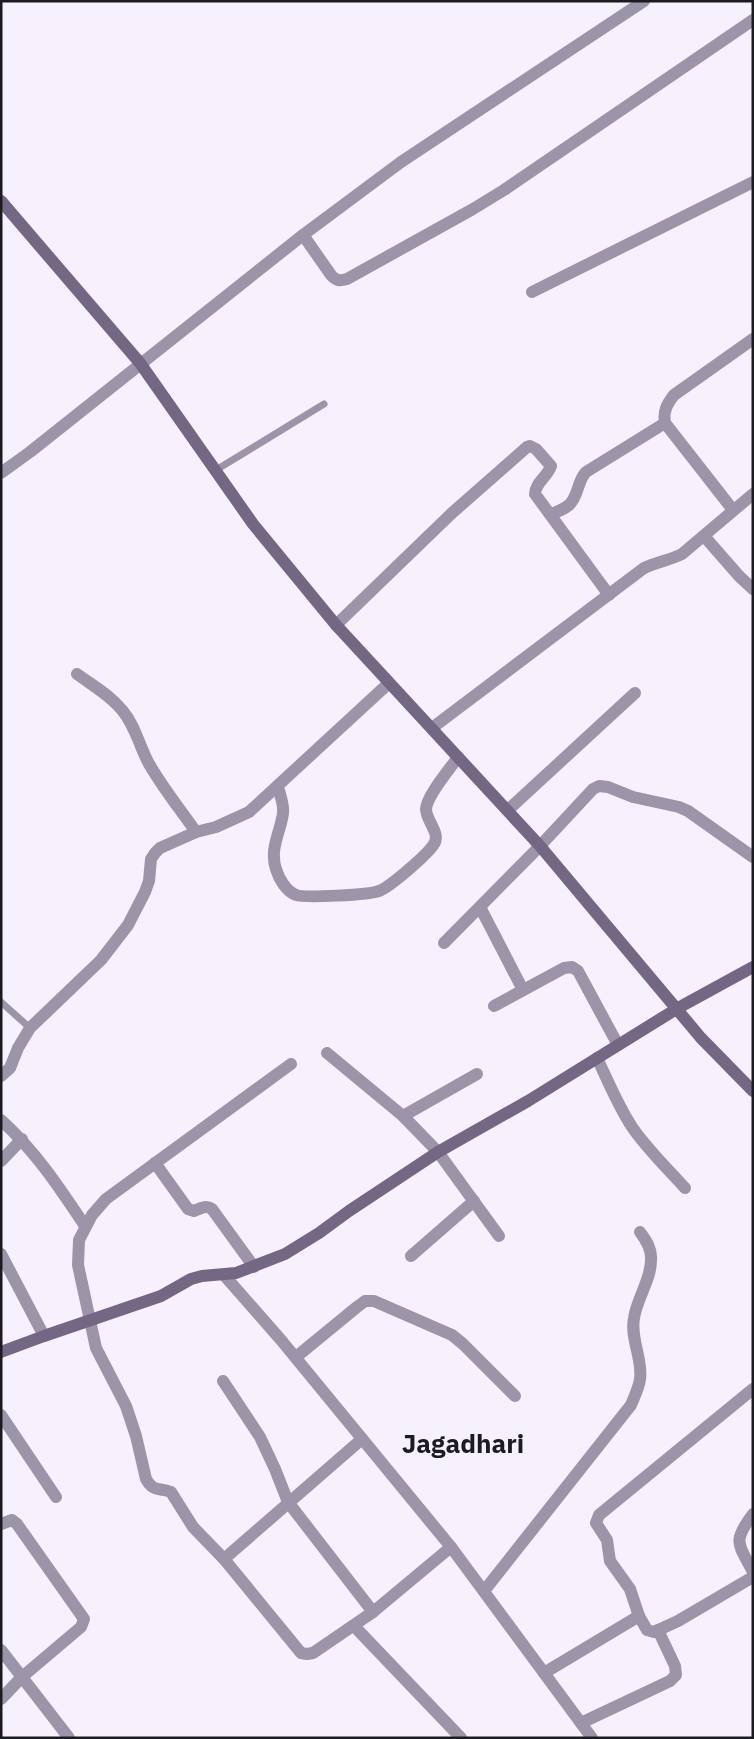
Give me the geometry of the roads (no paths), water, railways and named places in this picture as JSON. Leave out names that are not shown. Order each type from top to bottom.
[{"type":"street","points":[[1,472],[30,452],[303,235],[400,162],[644,1]]},
{"type":"street","points":[[303,235],[331,275],[341,281],[347,279],[474,209],[504,190],[753,20]]},
{"type":"street","points":[[532,292],[753,182]]},
{"type":"street","points":[[1,200],[140,364],[253,524],[336,625],[508,810],[718,1057],[753,1091]]},
{"type":"street","points":[[733,510],[665,423],[664,414],[667,404],[674,395],[753,339]]},
{"type":"street","points":[[550,514],[570,504],[586,472],[665,423]]},
{"type":"street","points":[[336,625],[452,513],[530,446],[536,449],[551,466],[547,475],[535,489],[535,494],[609,594]]},
{"type":"street","points":[[432,728],[644,568],[673,559],[682,554],[753,494]]},
{"type":"street","points":[[704,536],[753,589]]},
{"type":"street","points":[[77,674],[112,699],[123,710],[136,732],[155,774],[196,832]]},
{"type":"street","points":[[1,1076],[10,1068],[30,1028],[116,943],[128,925],[145,892],[149,881],[151,859],[155,853],[160,848],[196,832],[216,827],[249,812],[389,683]]},
{"type":"street","points":[[508,810],[635,693]]},
{"type":"street","points":[[278,787],[283,811],[276,840],[274,859],[276,869],[288,891],[300,896],[371,894],[388,886],[436,843],[436,837],[426,807],[432,794],[458,757]]},
{"type":"street","points":[[444,943],[540,846],[592,789],[599,786],[688,811],[753,857]]},
{"type":"street","points":[[480,907],[523,990]]},
{"type":"street","points":[[494,1006],[564,968],[572,967],[578,971],[618,1045]]},
{"type":"street","points":[[1,1352],[161,1296],[197,1277],[236,1273],[285,1254],[438,1152],[598,1058],[678,1008],[753,967]]},
{"type":"street","points":[[327,1053],[403,1116],[438,1152],[499,1236]]},
{"type":"street","points":[[598,1058],[631,1126],[646,1146],[685,1188]]},
{"type":"street","points":[[291,1064],[106,1199],[92,1215],[79,1240],[78,1265],[96,1348],[126,1406],[149,1484],[158,1490],[171,1492],[193,1527],[224,1559],[301,1653],[313,1653],[354,1626],[451,1547]]},
{"type":"street","points":[[403,1116],[477,1074]]},
{"type":"street","points":[[1,1120],[22,1139],[42,1162],[86,1226]]},
{"type":"street","points":[[1,1161],[22,1139]]},
{"type":"street","points":[[155,1163],[188,1209],[194,1211],[208,1207],[212,1209],[254,1267]]},
{"type":"street","points":[[410,1256],[474,1201]]},
{"type":"street","points":[[484,1591],[631,1404],[640,1375],[633,1321],[650,1268],[651,1259],[650,1251],[640,1232]]},
{"type":"street","points":[[1,1254],[44,1336]]},
{"type":"street","points":[[224,1275],[296,1357],[451,1547],[592,1738]]},
{"type":"street","points":[[296,1357],[365,1301],[374,1301],[452,1336],[463,1344],[515,1396]]},
{"type":"street","points":[[223,1381],[260,1436],[288,1502],[373,1612]]},
{"type":"street","points":[[753,1389],[596,1519],[597,1527],[607,1540],[610,1561],[630,1589],[639,1616],[647,1630],[654,1632],[678,1621],[753,1577]]},
{"type":"street","points":[[1,1415],[56,1496]]},
{"type":"street","points":[[224,1559],[362,1439]]},
{"type":"street","points":[[753,1514],[738,1540],[739,1546],[753,1572]]},
{"type":"street","points":[[1,1524],[12,1520],[17,1524],[84,1619],[81,1627],[22,1677],[1,1699]]},
{"type":"street","points":[[544,1673],[639,1616]]},
{"type":"street","points":[[354,1626],[461,1738]]},
{"type":"street","points":[[581,1723],[670,1681],[676,1675],[675,1666],[658,1630]]},
{"type":"street","points":[[1,1650],[69,1738]]},
{"type":"lane","points":[[216,470],[324,404]]},
{"type":"lane","points":[[1,1002],[30,1028]]},
{"type":"district","name":"Jagadhari","points":[[463,1444]]}]
